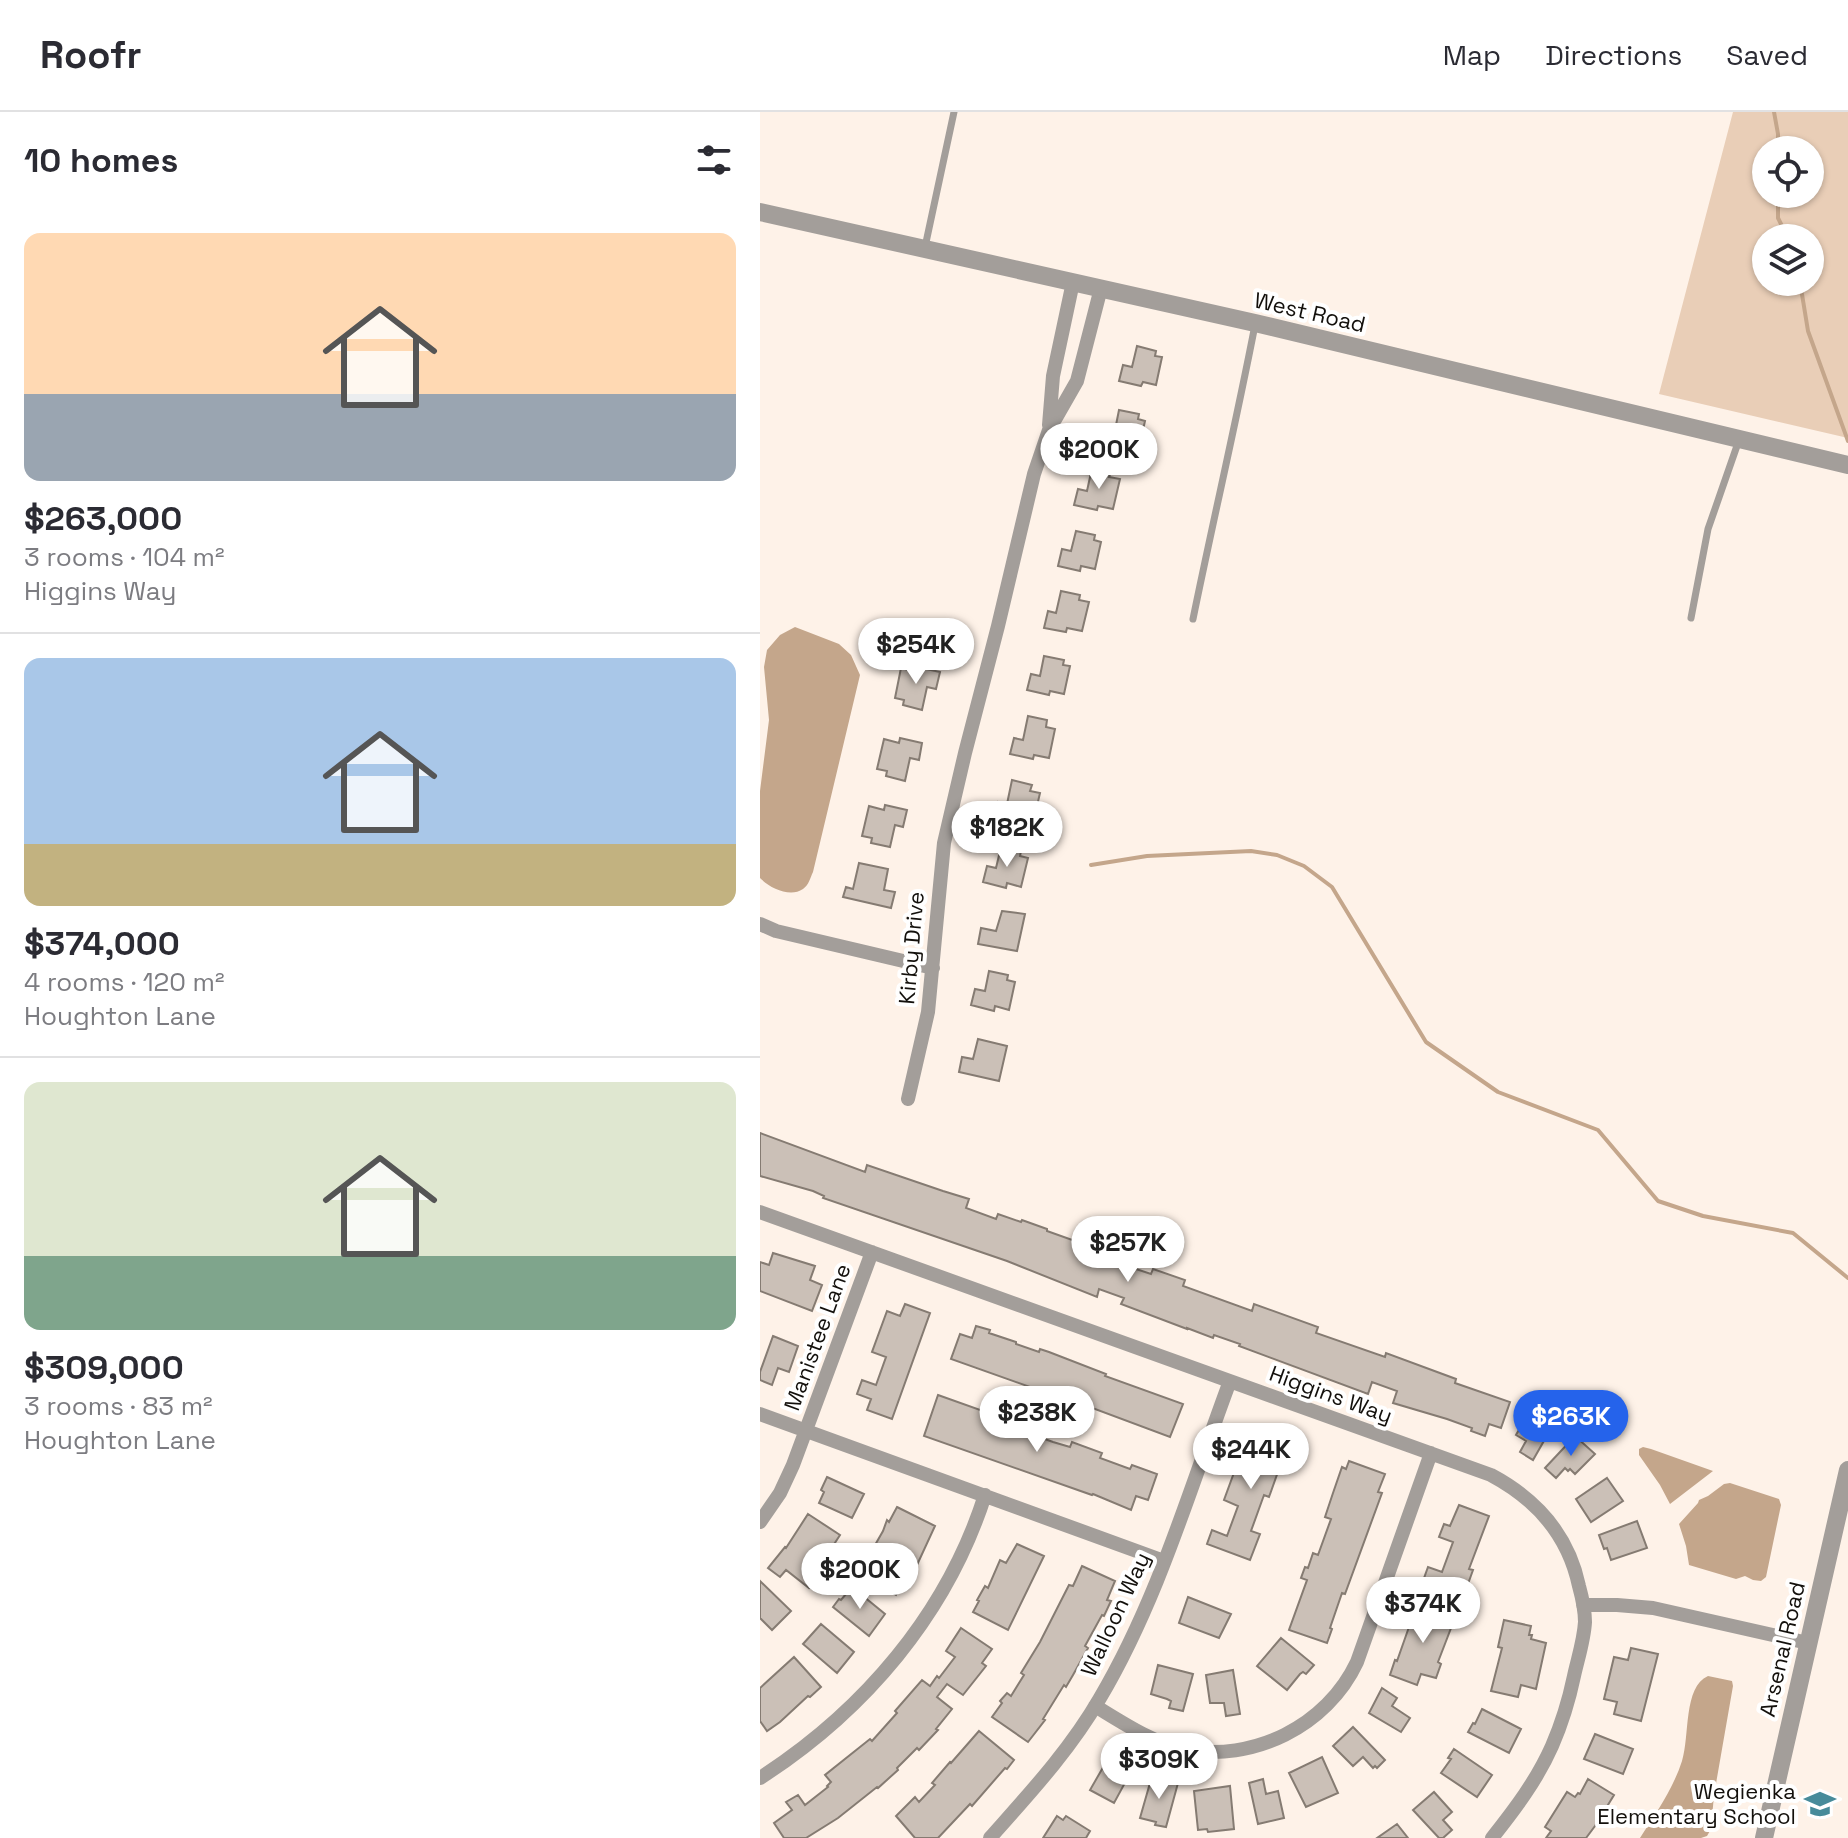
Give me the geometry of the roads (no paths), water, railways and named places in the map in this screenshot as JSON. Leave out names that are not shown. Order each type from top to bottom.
[{"type":"street","name":"West Road","points":[[760,212],[1255,323],[1848,465]]},
{"type":"street","name":"Kirby Drive","points":[[1049,430],[1053,376],[1073,282]]},
{"type":"street","name":"Kirby Drive","points":[[908,1099],[928,1012],[944,843],[1028,496],[1049,430],[1077,381],[1101,288]]},
{"type":"street","points":[[760,924],[776,931],[933,968]]},
{"type":"street","name":"Higgins Way","points":[[760,1212],[1491,1475],[1518,1491],[1556,1530],[1565,1546],[1575,1569],[1585,1622],[1572,1688],[1552,1747],[1525,1794],[1492,1838]]},
{"type":"street","name":"Manistee Lane","points":[[760,1522],[780,1493],[793,1465],[872,1252]]},
{"type":"street","name":"Walloon Way","points":[[990,1838],[1047,1773],[1095,1706],[1129,1646],[1164,1561],[1230,1381]]},
{"type":"street","points":[[760,1414],[1164,1561]]},
{"type":"street","points":[[1095,1706],[1159,1741],[1183,1749],[1211,1751],[1238,1750],[1275,1740],[1315,1716],[1334,1696],[1357,1662],[1431,1453]]},
{"type":"street","name":"Arsenal Road","points":[[1764,1838],[1848,1470]]},
{"type":"street","points":[[760,1778],[833,1725],[901,1652],[947,1582],[985,1495]]},
{"type":"street","points":[[1583,1605],[1653,1608],[1808,1643]]},
{"type":"lane","points":[[925,249],[954,112]]},
{"type":"lane","points":[[1193,619],[1255,323]]},
{"type":"lane","points":[[1691,618],[1708,529],[1740,438]]},
{"type":"waterway","points":[[1774,112],[1778,136]]},
{"type":"waterway","points":[[1778,208],[1781,224]]},
{"type":"waterway","points":[[1802,296],[1808,331],[1848,441]]},
{"type":"waterway","points":[[1091,865],[1147,856],[1251,851],[1277,855],[1304,866],[1332,887],[1426,1042],[1498,1092],[1598,1130],[1658,1201],[1703,1216],[1793,1233],[1848,1278]]},
{"type":"place","name":"Wegienka Elementary School","points":[[1820,1804]]}]
